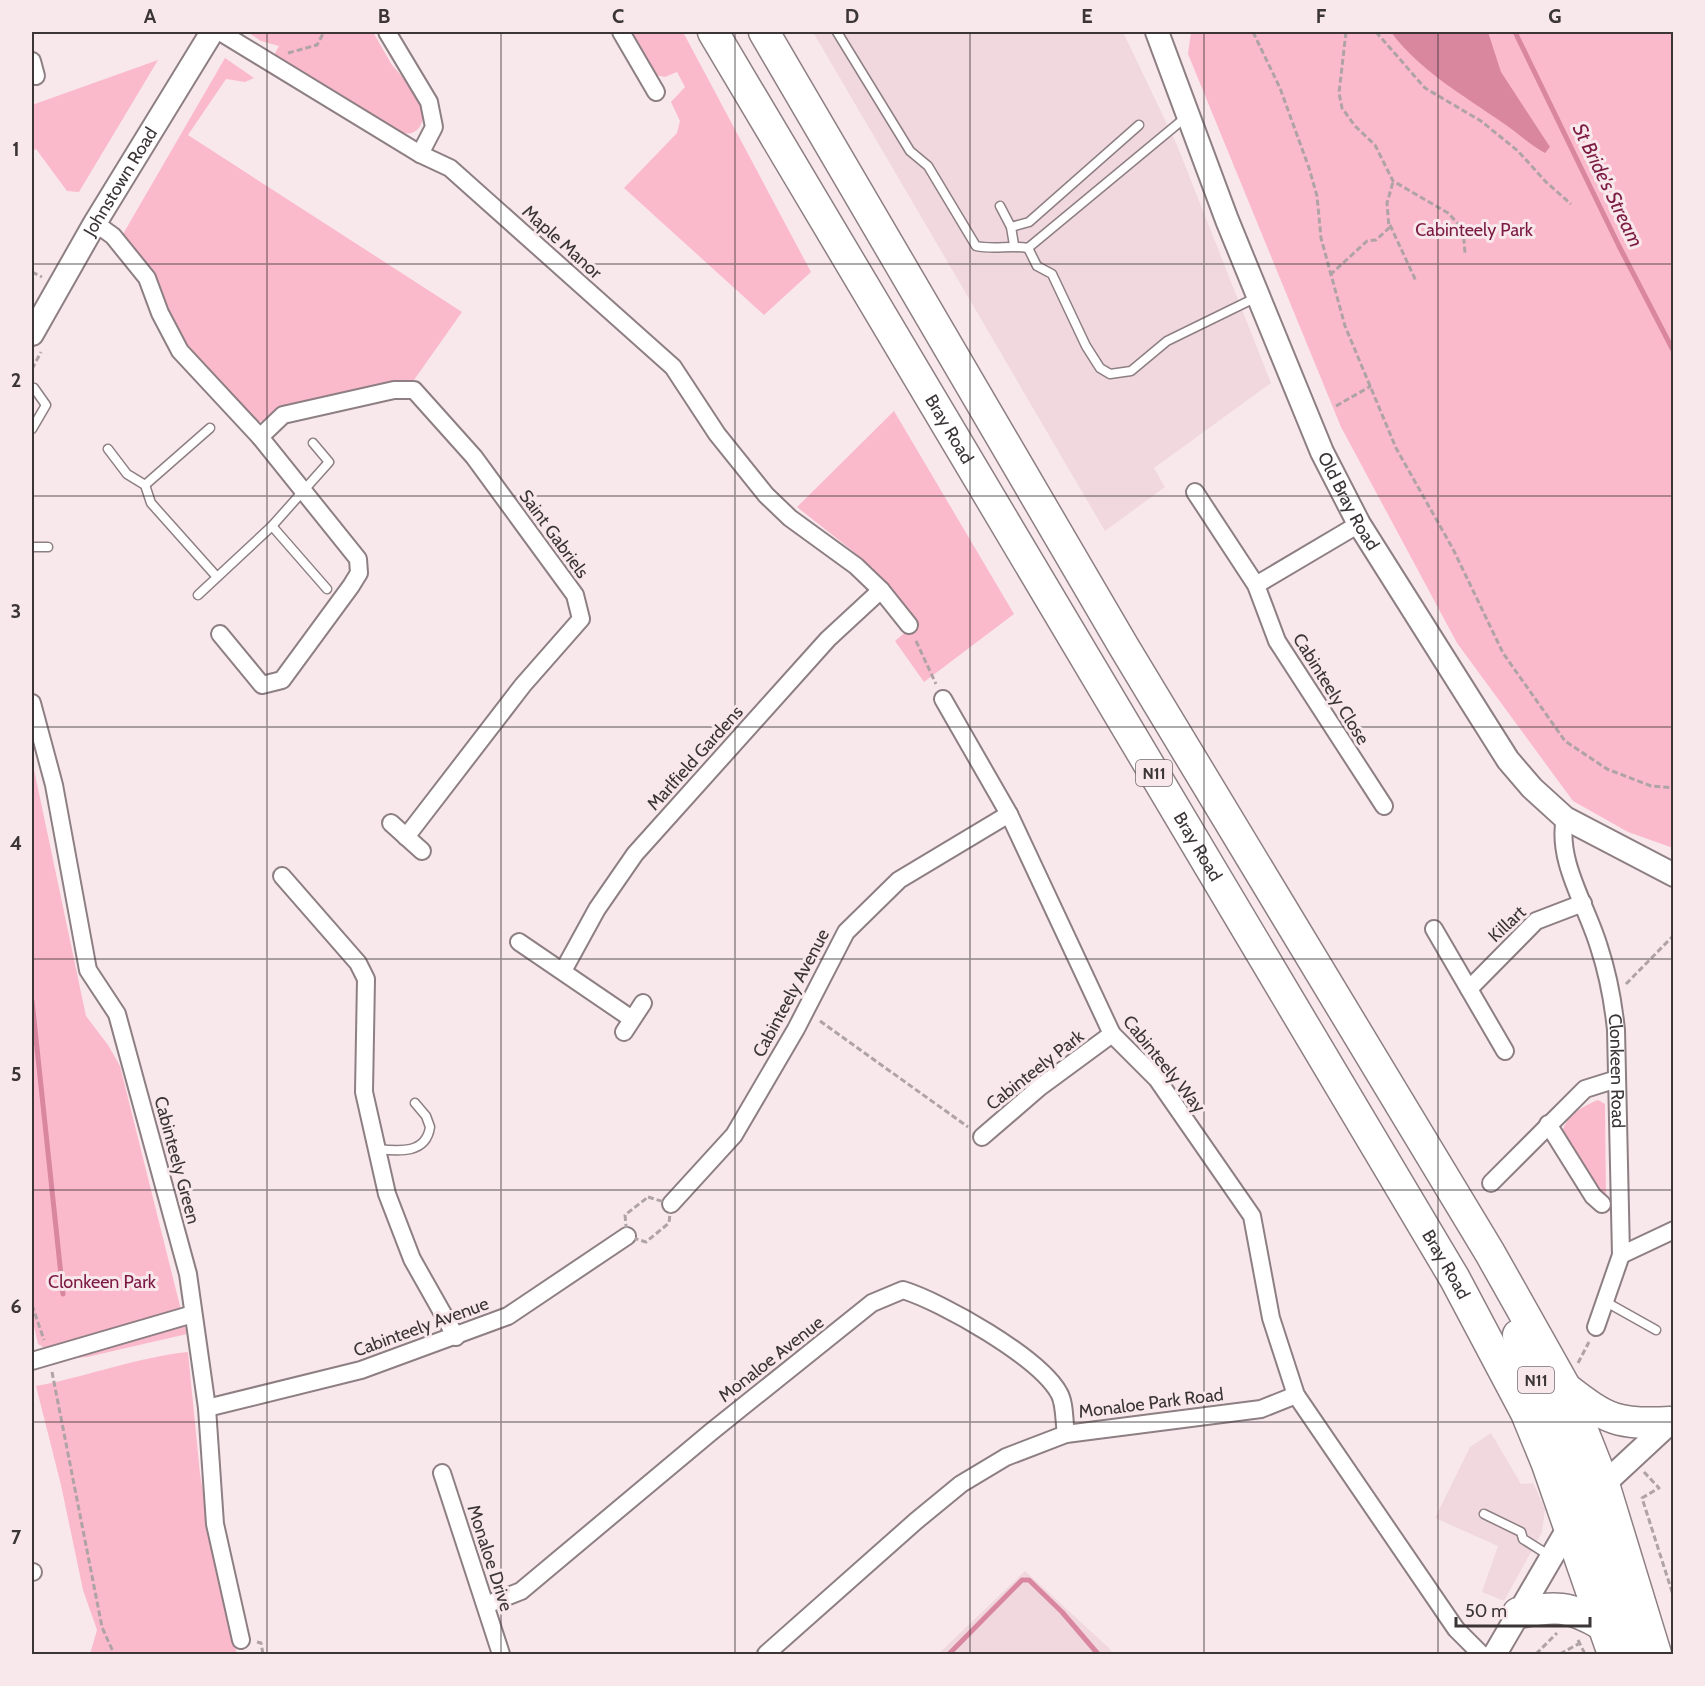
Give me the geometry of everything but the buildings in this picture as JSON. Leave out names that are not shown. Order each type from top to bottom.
[{"type":"highway","name":"Bray Road","points":[[713,32],[1455,1279],[1579,1515],[1602,1625],[1612,1654]]},
{"type":"highway","name":"N11","points":[[764,32],[1131,657],[1490,1253],[1566,1389],[1604,1484],[1656,1654]]},
{"type":"highway","name":"N11","points":[[1490,1253],[1579,1515],[1607,1560],[1634,1654]]},
{"type":"highway","points":[[1566,1389],[1596,1412],[1612,1419],[1640,1424],[1672,1420]]},
{"type":"highway","points":[[1518,1613],[1566,1607],[1580,1611],[1602,1625]]},
{"type":"street","name":"Johnstown Road","points":[[32,334],[95,222],[212,32]]},
{"type":"street","name":"Maple Manor","points":[[220,32],[420,154],[450,168],[673,367],[717,434],[766,495],[790,518],[856,566],[881,591]]},
{"type":"street","points":[[387,32],[429,102],[434,127],[420,154]]},
{"type":"street","points":[[621,32],[656,92]]},
{"type":"street","name":"Old Bray Road","points":[[1157,32],[1257,296],[1305,415],[1359,524],[1508,760],[1532,788],[1565,818],[1674,875]]},
{"type":"street","points":[[95,222],[113,236],[147,278],[160,313],[180,351],[260,437],[358,559],[359,573],[282,680],[262,685],[220,634]]},
{"type":"street","name":"Saint Gabriels","points":[[260,437],[283,415],[394,390],[414,390],[474,457],[575,596],[581,619],[523,684],[406,837]]},
{"type":"street","name":"Cabinteely Close","points":[[1195,492],[1256,585],[1277,641],[1384,806]]},
{"type":"street","points":[[1256,585],[1287,564],[1359,524]]},
{"type":"street","points":[[881,591],[909,625]]},
{"type":"street","name":"Marlfield Gardens","points":[[563,971],[597,909],[635,854],[828,639],[881,591]]},
{"type":"street","name":"Cabinteely Way","points":[[943,699],[1009,814],[1112,1034],[1157,1079],[1252,1216],[1271,1318],[1296,1395]]},
{"type":"street","name":"Cabinteely Green","points":[[32,703],[54,785],[88,970],[117,1014],[188,1274],[207,1407],[216,1524],[241,1640]]},
{"type":"street","name":"Cabinteely Avenue","points":[[671,1204],[734,1135],[805,1011],[846,932],[899,880],[1009,814]]},
{"type":"street","name":"Clonkeen Road","points":[[1565,818],[1563,844],[1599,946],[1612,998],[1617,1079],[1621,1255],[1596,1327]]},
{"type":"street","points":[[390,823],[422,851]]},
{"type":"street","points":[[282,876],[358,963],[366,979],[364,1092],[387,1194],[412,1259],[456,1337]]},
{"type":"street","name":"Killart","points":[[1469,989],[1536,921],[1583,903]]},
{"type":"street","points":[[1434,929],[1505,1051]]},
{"type":"street","points":[[519,942],[563,971],[628,1025],[643,1003]]},
{"type":"street","name":"Cabinteely Park","points":[[982,1137],[1040,1087],[1112,1034]]},
{"type":"street","points":[[1491,1183],[1548,1124],[1586,1089],[1617,1079]]},
{"type":"street","points":[[1548,1124],[1593,1196],[1602,1204]]},
{"type":"street","points":[[1621,1255],[1674,1230]]},
{"type":"street","name":"Cabinteely Avenue","points":[[207,1407],[361,1370],[508,1316],[627,1236]]},
{"type":"street","name":"Monaloe Avenue","points":[[486,1605],[521,1591],[711,1432],[872,1302],[903,1290],[932,1299],[1031,1363],[1060,1394],[1066,1434]]},
{"type":"street","points":[[36,1359],[193,1314]]},
{"type":"street","points":[[1296,1395],[1456,1629],[1481,1654]]},
{"type":"street","name":"Monaloe Park Road","points":[[766,1654],[961,1484],[1006,1457],[1066,1434],[1261,1409],[1296,1395]]},
{"type":"street","points":[[1495,1654],[1551,1557],[1579,1515],[1604,1484],[1672,1420]]},
{"type":"street","name":"Monaloe Drive","points":[[442,1473],[501,1654]]},
{"type":"lane","points":[[837,32],[910,151],[928,166],[976,246],[989,249],[1014,245],[1028,248]]},
{"type":"lane","points":[[1028,248],[1170,128],[1189,115]]},
{"type":"lane","points":[[1011,227],[1029,222],[1139,126]]},
{"type":"lane","points":[[1000,206],[1011,227],[1014,245]]},
{"type":"lane","points":[[1028,248],[1037,266],[1052,274],[1086,346],[1100,368],[1110,374],[1131,371],[1167,341],[1257,296]]},
{"type":"lane","points":[[32,429],[46,405],[34,388]]},
{"type":"lane","points":[[145,485],[210,428]]},
{"type":"lane","points":[[198,595],[272,526],[329,462],[313,443]]},
{"type":"lane","points":[[108,449],[127,474],[145,485],[151,503],[217,578]]},
{"type":"lane","points":[[272,526],[327,589]]},
{"type":"lane","points":[[32,546],[48,547]]},
{"type":"lane","points":[[377,1149],[407,1152],[421,1144],[429,1133],[430,1127],[426,1116],[415,1103]]},
{"type":"lane","points":[[1606,1302],[1656,1330]]},
{"type":"lane","points":[[1484,1514],[1521,1532],[1523,1539],[1551,1557]]},
{"type":"path","points":[[259,55],[267,48],[291,54],[308,49],[317,45],[324,32]]},
{"type":"path","points":[[1253,32],[1276,79],[1309,168],[1317,196],[1321,238],[1345,326],[1396,448],[1458,559],[1503,653],[1565,741],[1607,769],[1651,786],[1674,788]]},
{"type":"path","points":[[1346,32],[1339,93],[1342,108],[1355,126],[1376,145],[1394,181],[1448,213],[1463,229],[1465,253]]},
{"type":"path","points":[[1376,32],[1425,88],[1481,121],[1518,151],[1546,182],[1571,204]]},
{"type":"path","points":[[1394,181],[1387,203],[1389,223],[1416,280]]},
{"type":"path","points":[[1330,275],[1367,242],[1383,235],[1389,223]]},
{"type":"path","points":[[32,272],[39,275]]},
{"type":"path","points":[[1336,406],[1371,386]]},
{"type":"path","points":[[909,625],[943,699]]},
{"type":"path","points":[[1612,998],[1674,935]]},
{"type":"path","points":[[805,1011],[982,1137]]},
{"type":"path","points":[[648,1197],[671,1204],[669,1223],[646,1242],[627,1236],[625,1215],[648,1197]]},
{"type":"path","points":[[32,1305],[36,1359],[102,1627],[114,1654]]},
{"type":"path","points":[[1566,1389],[1596,1327]]},
{"type":"path","points":[[1656,1539],[1674,1598]]},
{"type":"path","points":[[1536,1654],[1558,1632],[1565,1629]]},
{"type":"path","points":[[1560,1654],[1580,1643],[1585,1654]]},
{"type":"shaded area","points":[[813,32],[1123,32],[1177,145],[1271,383],[1154,468],[1165,487],[1105,531]]},
{"type":"shaded area","points":[[1391,32],[1488,32],[1501,72],[1550,147],[1545,153],[1540,150],[1443,82],[1415,59]]},
{"type":"shaded area","points":[[1491,1433],[1521,1484],[1533,1483],[1545,1509],[1542,1532],[1504,1601],[1482,1592],[1498,1546],[1435,1518],[1470,1447]]},
{"type":"shaded area","points":[[1025,1571],[1109,1648],[1113,1654],[938,1654]]},
{"type":"green space","points":[[247,32],[373,32],[392,65],[424,102],[424,115],[420,127],[411,133],[398,131],[274,55],[279,46],[261,41]]},
{"type":"green space","points":[[629,32],[683,32],[811,272],[764,315],[624,188],[677,133],[680,121],[671,102],[685,87],[677,72],[665,77],[655,75]]},
{"type":"green space","name":"Cabinteely Park","points":[[1191,32],[1673,32],[1673,848],[1628,832],[1573,801],[1457,643],[1341,427],[1188,54]]},
{"type":"green space","points":[[225,58],[254,78],[245,82],[226,79],[188,135],[462,312],[409,387],[258,422],[239,410],[176,333],[139,258],[123,234]]},
{"type":"green space","points":[[158,60],[79,192],[67,191],[36,149],[32,151],[32,105]]},
{"type":"green space","points":[[894,411],[1014,614],[924,682],[895,641],[915,624],[890,586],[854,552],[797,507]]},
{"type":"green space","name":"Clonkeen Park","points":[[32,760],[86,1016],[108,1045],[120,1066],[187,1334],[87,1357],[63,1359],[38,1344],[32,1318]]},
{"type":"green space","points":[[1598,1100],[1605,1104],[1606,1198],[1600,1197],[1561,1136],[1566,1123],[1575,1113]]},
{"type":"green space","points":[[188,1352],[200,1474],[216,1569],[237,1654],[90,1654],[97,1630],[83,1590],[61,1485],[36,1386],[150,1358]]},
{"type":"waterway","name":"St Bride's Stream","points":[[1515,32],[1619,246],[1674,352]]},
{"type":"waterway","points":[[32,1001],[63,1294]]},
{"type":"waterway","points":[[949,1654],[1022,1580],[1029,1580],[1062,1612],[1098,1654]]}]
